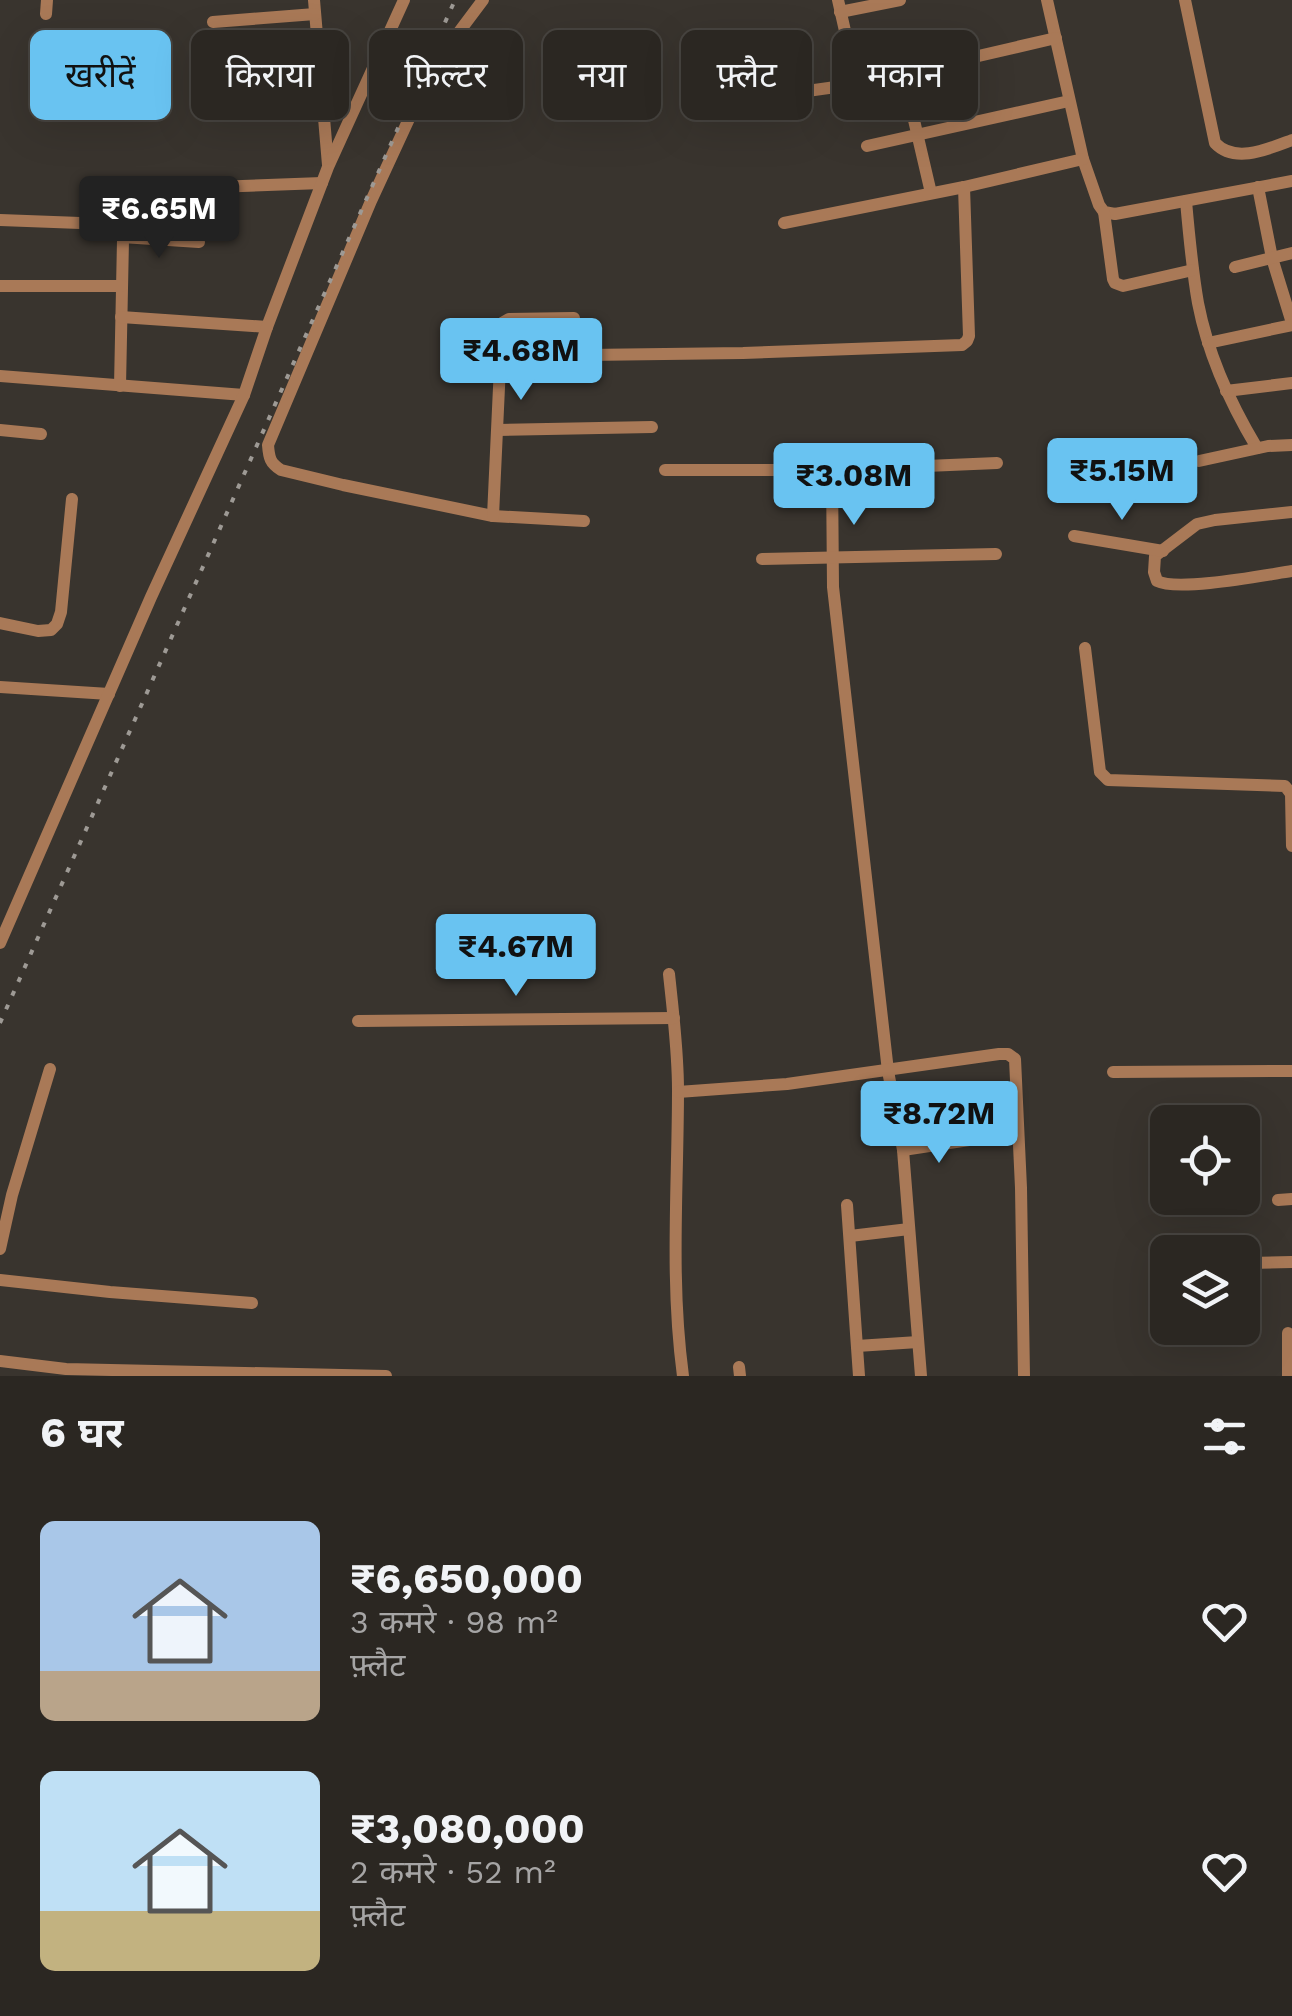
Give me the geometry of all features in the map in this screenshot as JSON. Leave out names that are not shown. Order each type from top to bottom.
[{"type":"street","points":[[0,943],[244,395],[328,167],[404,0]]},
{"type":"street","points":[[483,0],[426,82],[371,202],[268,445],[271,463],[281,470],[343,485],[494,516],[584,520]]},
{"type":"street","points":[[839,6],[900,0]]},
{"type":"street","points":[[1047,0],[1084,159],[1104,212],[1112,280],[1122,286],[1194,270]]},
{"type":"street","points":[[1184,0],[1215,144],[1232,155],[1292,140]]},
{"type":"street","points":[[212,22],[314,7]]},
{"type":"street","points":[[978,56],[1056,38]]},
{"type":"street","points":[[867,146],[1070,101]]},
{"type":"street","points":[[323,120],[328,167]]},
{"type":"street","points":[[914,120],[931,193]]},
{"type":"street","points":[[784,223],[1084,159]]},
{"type":"street","points":[[1104,212],[1116,214],[1292,181]]},
{"type":"street","points":[[215,188],[322,183]]},
{"type":"street","points":[[502,356],[962,346],[969,336],[964,186]]},
{"type":"street","points":[[1208,343],[1292,324],[1272,258],[1258,186]]},
{"type":"street","points":[[1186,201],[1198,304],[1208,343],[1226,392],[1256,448]]},
{"type":"street","points":[[0,220],[106,224],[122,237],[120,386]]},
{"type":"street","points":[[122,237],[199,242]]},
{"type":"street","points":[[1235,267],[1292,253]]},
{"type":"street","points":[[0,286],[122,286]]},
{"type":"street","points":[[122,316],[267,327]]},
{"type":"street","points":[[494,516],[502,323],[574,318]]},
{"type":"street","points":[[0,376],[244,395]]},
{"type":"street","points":[[1226,392],[1292,383]]},
{"type":"street","points":[[498,430],[652,427]]},
{"type":"street","points":[[0,430],[41,434]]},
{"type":"street","points":[[1199,461],[1256,448],[1292,445]]},
{"type":"street","points":[[665,470],[832,470],[997,463]]},
{"type":"street","points":[[832,470],[833,588],[888,1070],[903,1150],[921,1376]]},
{"type":"street","points":[[0,623],[38,631],[51,630],[57,624],[72,499]]},
{"type":"street","points":[[1292,512],[1197,524],[1156,556],[1154,572],[1157,581],[1164,585],[1186,585],[1292,571]]},
{"type":"street","points":[[1074,536],[1162,550]]},
{"type":"street","points":[[762,559],[996,554]]},
{"type":"street","points":[[1085,648],[1100,772],[1108,780],[1285,786],[1292,794],[1292,846]]},
{"type":"street","points":[[0,687],[109,694]]},
{"type":"street","points":[[669,974],[678,1092],[674,1260],[683,1376]]},
{"type":"street","points":[[358,1022],[674,1018]]},
{"type":"street","points":[[678,1092],[786,1084],[999,1054],[1015,1058],[1024,1376]]},
{"type":"street","points":[[0,1249],[50,1069]]},
{"type":"street","points":[[1114,1072],[1292,1070]]},
{"type":"street","points":[[903,1150],[969,1140]]},
{"type":"street","points":[[847,1204],[859,1376]]},
{"type":"street","points":[[850,1236],[909,1229]]},
{"type":"street","points":[[1260,1263],[1292,1262]]},
{"type":"street","points":[[0,1280],[252,1304]]},
{"type":"street","points":[[1288,1333],[1288,1376]]},
{"type":"street","points":[[857,1346],[918,1342]]},
{"type":"street","points":[[0,1362],[149,1373],[386,1376]]},
{"type":"railway","points":[[0,1023],[455,0]]}]
